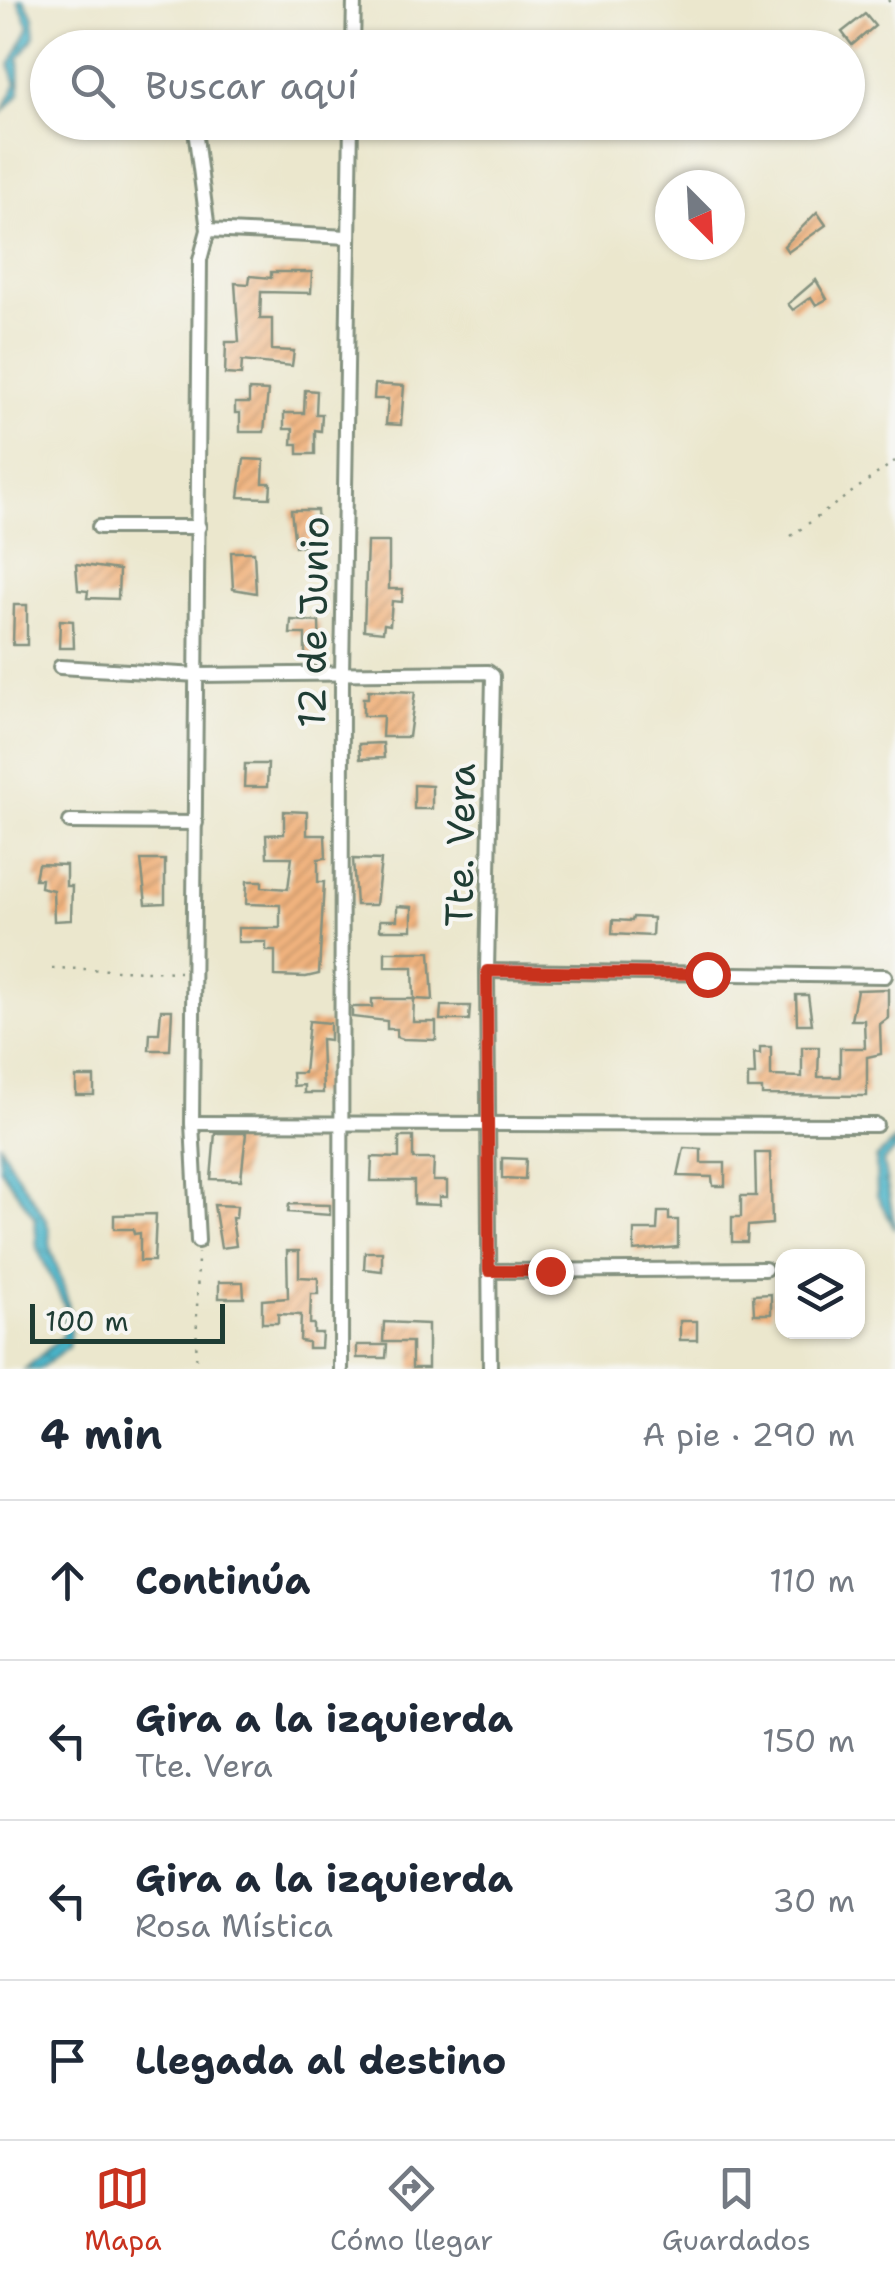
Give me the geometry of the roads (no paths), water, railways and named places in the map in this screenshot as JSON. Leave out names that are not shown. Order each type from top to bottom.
[{"type":"street","points":[[353,30],[354,0]]},
{"type":"street","points":[[196,140],[208,230],[200,260],[192,1123],[198,1242]]},
{"type":"street","name":"12 de Junio","points":[[341,1369],[342,674],[351,140]]},
{"type":"street","points":[[208,230],[348,237]]},
{"type":"street","points":[[100,526],[199,528]]},
{"type":"street","points":[[60,667],[198,675],[342,674]]},
{"type":"street","name":"Tte. Vera","points":[[342,674],[488,672],[494,682],[487,971],[490,1369]]},
{"type":"street","points":[[70,822],[196,823]]},
{"type":"street","points":[[487,971],[886,976]]},
{"type":"street","points":[[192,1123],[876,1126]]},
{"type":"street","points":[[489,1271],[765,1269]]},
{"type":"water","points":[[18,0],[24,0],[33,16],[34,30],[30,30],[30,43],[19,58],[20,93],[0,115],[16,85],[10,65],[29,27]]},
{"type":"water","points":[[895,1140],[895,1151],[883,1161],[895,1229],[877,1196],[876,1158]]},
{"type":"water","points":[[0,1143],[47,1223],[68,1301],[68,1348],[39,1369],[25,1369],[62,1337],[66,1309],[37,1248],[35,1218],[1,1169]]}]
